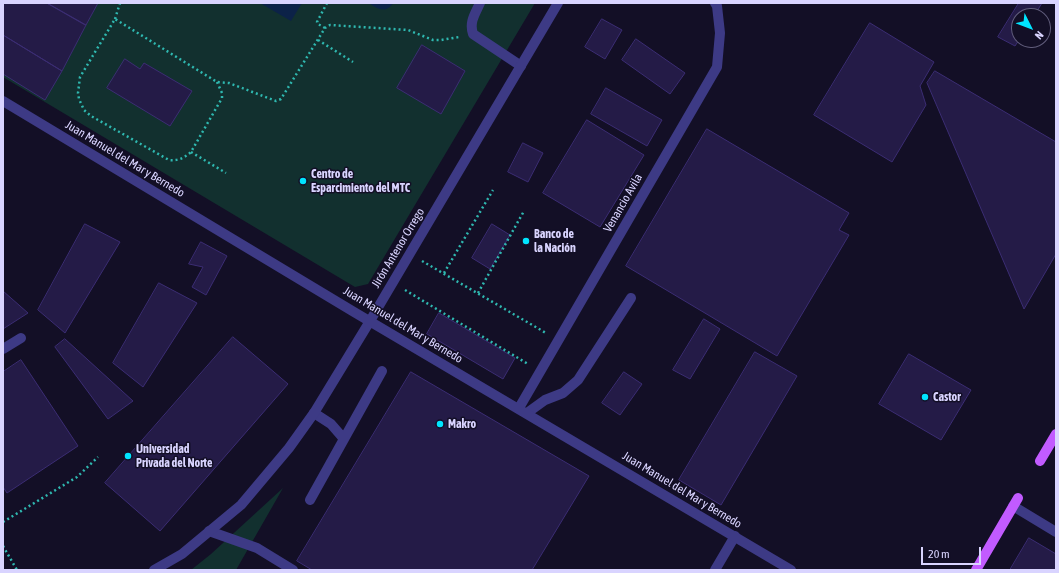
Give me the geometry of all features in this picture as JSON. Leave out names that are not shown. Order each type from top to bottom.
[{"type":"main road","points":[[1040,461],[1056,434]]},
{"type":"main road","points":[[976,570],[1016,502]]},
{"type":"street","points":[[480,3],[472,20],[471,26],[473,34],[521,66]]},
{"type":"street","name":"Jirón Antenor Orrego","points":[[154,570],[182,554],[241,505],[289,448],[314,413],[558,3]]},
{"type":"street","name":"Venancio Avila","points":[[523,411],[540,371],[717,66],[720,32],[717,6],[715,3]]},
{"type":"street","name":"Juan Manuel del Mar y Bernedo","points":[[3,101],[370,321],[791,570]]},
{"type":"street","points":[[523,411],[563,393],[578,380],[631,298]]},
{"type":"street","points":[[3,349],[20,338]]},
{"type":"street","points":[[310,500],[382,371]]},
{"type":"street","points":[[314,413],[331,424],[344,439]]},
{"type":"street","points":[[1016,502],[1056,532]]},
{"type":"street","points":[[210,531],[257,548],[293,570]]},
{"type":"street","points":[[715,570],[735,536]]},
{"type":"path","points":[[120,3],[115,19],[80,77],[78,94],[79,99],[84,110],[91,116],[169,160],[176,161],[191,152],[222,98],[222,93],[217,82]]},
{"type":"path","points":[[325,28],[317,22],[328,3]]},
{"type":"path","points":[[115,19],[217,82],[229,82],[274,101],[278,101],[281,98],[327,26],[333,24],[408,30],[425,38],[441,40],[473,34]]},
{"type":"path","points":[[318,40],[353,62]]},
{"type":"path","points":[[191,152],[226,173]]},
{"type":"path","points":[[444,273],[493,190]]},
{"type":"path","points":[[478,293],[524,211]]},
{"type":"path","points":[[410,253],[558,340]]},
{"type":"path","points":[[393,282],[540,371]]},
{"type":"path","points":[[3,522],[77,477],[98,457]]},
{"type":"path","points":[[3,546],[17,570]]},
{"type":"green space","name":"Centro de Esparcimiento del MTC","points":[[3,3],[535,3],[368,284],[355,287],[3,77]]},
{"type":"green space","points":[[283,488],[236,570],[191,570],[211,554]]},
{"type":"water","points":[[260,3],[302,3],[291,21]]},
{"type":"water","points":[[369,3],[393,3],[387,8],[378,9]]},
{"type":"building","points":[[3,3],[47,3],[86,25],[62,71],[3,35]]},
{"type":"building","points":[[47,3],[98,3],[86,25]]},
{"type":"building","points":[[1019,3],[1042,3],[1039,8],[1016,8]]},
{"type":"building","points":[[1011,16],[1011,44],[998,37]]},
{"type":"building","points":[[602,19],[622,30],[605,59],[585,47]]},
{"type":"building","points":[[870,23],[934,62],[920,86],[926,105],[892,162],[814,115]]},
{"type":"building","points":[[3,35],[62,71],[45,100],[3,74]]},
{"type":"building","points":[[636,39],[685,73],[670,94],[622,60]]},
{"type":"building","points":[[422,45],[465,71],[441,114],[397,88]]},
{"type":"building","points":[[125,59],[140,69],[144,63],[192,91],[170,126],[107,88]]},
{"type":"building","points":[[935,71],[1056,142],[1056,254],[1024,309],[927,83]]},
{"type":"building","points":[[606,88],[662,120],[647,146],[591,114]]},
{"type":"building","points":[[587,120],[644,155],[600,227],[543,193]]},
{"type":"building","points":[[707,129],[849,213],[839,230],[849,235],[777,356],[626,266]]},
{"type":"building","points":[[523,143],[543,153],[528,182],[508,172]]},
{"type":"building","points":[[85,224],[120,242],[65,333],[38,310]]},
{"type":"building","points":[[492,224],[510,235],[490,269],[472,258]]},
{"type":"building","points":[[201,242],[227,256],[206,295],[192,287],[203,267],[189,264]]},
{"type":"building","points":[[159,283],[197,303],[143,387],[113,363]]},
{"type":"building","points":[[3,291],[28,313],[3,329]]},
{"type":"building","points":[[439,313],[515,358],[503,379],[427,334]]},
{"type":"building","points":[[704,319],[720,329],[690,379],[673,370]]},
{"type":"building","points":[[233,337],[288,384],[160,531],[105,483]]},
{"type":"building","points":[[65,339],[133,401],[108,419],[55,347]]},
{"type":"building","points":[[755,352],[797,376],[721,505],[679,480]]},
{"type":"building","name":"Castor","points":[[909,354],[971,390],[941,440],[879,404]]},
{"type":"building","points":[[21,360],[78,446],[7,493],[3,487],[3,372]]},
{"type":"building","name":"Makro","points":[[411,372],[589,476],[532,570],[312,570],[297,561]]},
{"type":"building","points":[[624,372],[642,384],[620,415],[602,403]]},
{"type":"building","points":[[1029,538],[1056,554],[1056,570],[1010,570]]},
{"type":"place","name":"Centro de Esparcimiento del MTC","points":[[303,181]]},
{"type":"place","name":"Banco de la Nación","points":[[526,241]]},
{"type":"place","name":"Castor","points":[[925,397]]},
{"type":"place","name":"Makro","points":[[440,424]]},
{"type":"place","name":"Universidad Privada del Norte","points":[[128,456]]}]
